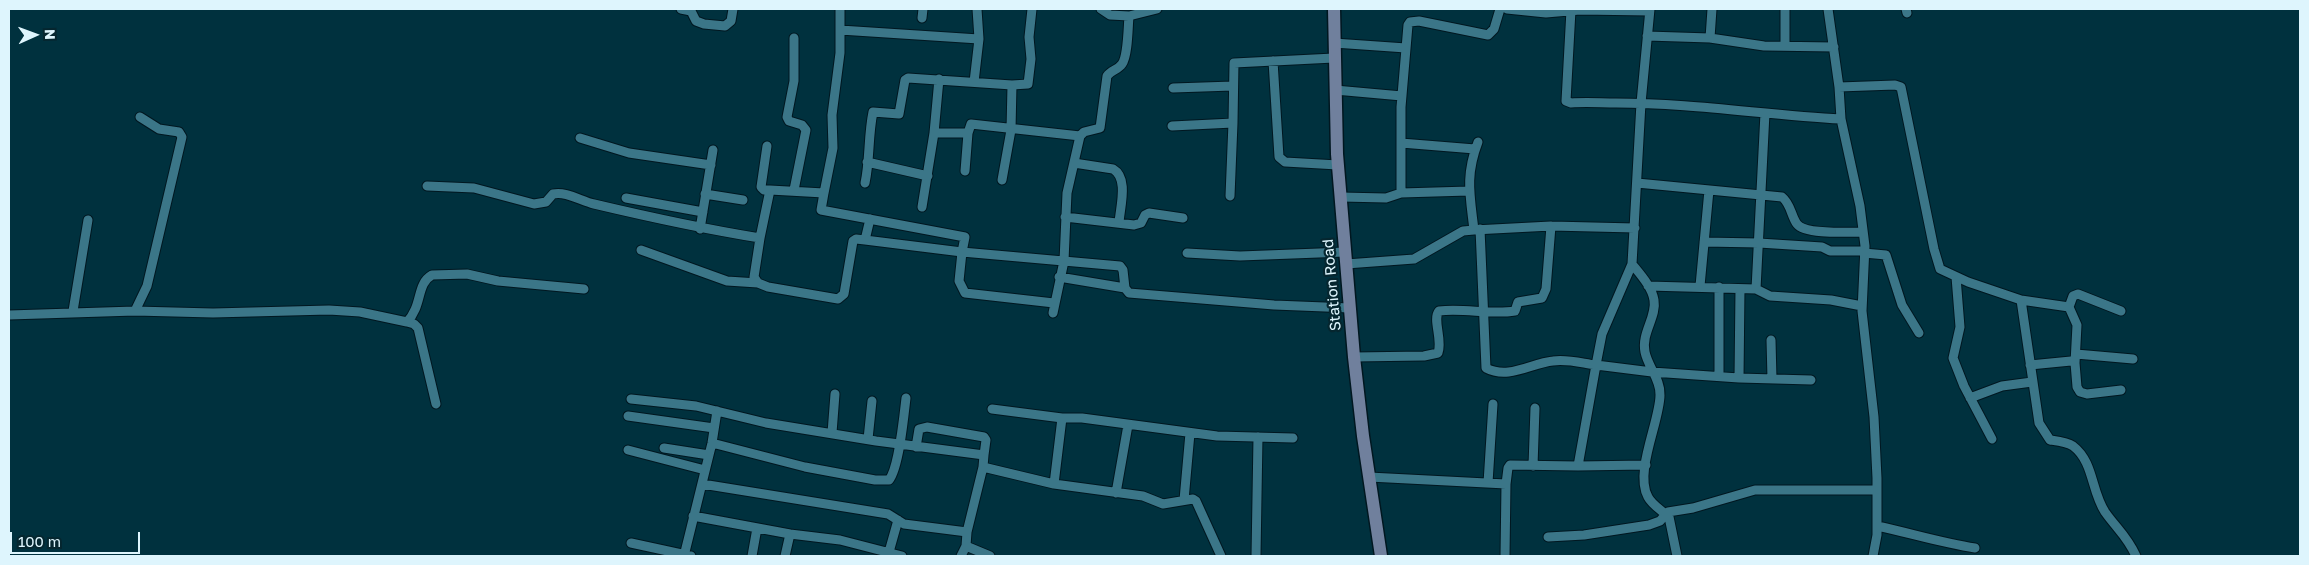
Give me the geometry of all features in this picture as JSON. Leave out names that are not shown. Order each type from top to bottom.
[{"type":"main road","name":"Station Road","points":[[1334,9],[1338,165],[1354,358],[1381,556]]},
{"type":"street","points":[[681,9],[691,11],[696,21],[704,24],[725,26],[731,21],[733,9]]},
{"type":"street","points":[[840,9],[840,53],[832,115],[833,148],[821,210],[965,237],[959,282],[965,293],[1054,308],[1059,277],[1064,261],[1067,193],[1080,136],[1084,132],[1100,128],[1107,76],[1122,64],[1125,58],[1128,16]]},
{"type":"street","points":[[974,82],[979,39],[977,9]]},
{"type":"street","points":[[865,183],[869,165],[867,162],[873,112],[898,114],[903,83],[908,78],[1026,85],[1029,80],[1029,37],[1032,9]]},
{"type":"street","points":[[1101,9],[1110,15],[1128,16],[1157,9]]},
{"type":"street","points":[[1401,193],[1402,96],[1410,22],[1419,21],[1488,35],[1494,30],[1500,9]]},
{"type":"street","points":[[1507,9],[1546,13],[1571,10],[1650,10],[1641,103],[1632,264],[1602,334],[1578,466]]},
{"type":"street","points":[[1710,38],[1712,9]]},
{"type":"street","points":[[1785,9],[1785,46]]},
{"type":"street","points":[[1831,9],[1841,119],[1863,232],[1862,306],[1874,417],[1877,490],[1877,526],[1873,556]]},
{"type":"street","points":[[1571,10],[1566,101],[1571,103],[1641,103],[1706,107],[1841,119]]},
{"type":"street","points":[[840,30],[979,39]]},
{"type":"street","points":[[1647,36],[1710,38],[1764,46],[1834,47]]},
{"type":"street","points":[[794,38],[794,81],[787,117],[789,121],[802,125],[806,130],[794,190]]},
{"type":"street","points":[[1334,43],[1406,48]]},
{"type":"street","points":[[1230,196],[1234,124],[1234,64],[1334,58]]},
{"type":"street","points":[[1273,61],[1280,157],[1285,162],[1338,165]]},
{"type":"street","points":[[922,207],[934,133],[939,79]]},
{"type":"street","points":[[1002,180],[1011,130],[1012,85]]},
{"type":"street","points":[[1839,87],[1896,85],[1901,87],[1938,262],[1942,271],[2021,300],[2069,307]]},
{"type":"street","points":[[1173,88],[1234,86]]},
{"type":"street","points":[[1335,90],[1402,96]]},
{"type":"street","points":[[1756,289],[1765,113]]},
{"type":"street","points":[[136,311],[147,286],[182,137],[179,132],[159,129],[140,117]]},
{"type":"street","points":[[965,171],[968,133],[971,124],[1011,130],[1080,136]]},
{"type":"street","points":[[1172,126],[1234,124]]},
{"type":"street","points":[[934,133],[968,133]]},
{"type":"street","points":[[580,138],[629,153],[711,165]]},
{"type":"street","points":[[1401,143],[1476,145],[1470,161],[1468,178],[1477,230],[1484,311],[1486,368],[1493,372],[1510,372],[1552,361],[1573,360],[1652,372],[1739,378],[1811,380]]},
{"type":"street","points":[[767,146],[761,182],[762,189],[824,193]]},
{"type":"street","points":[[700,228],[713,150]]},
{"type":"street","points":[[867,162],[928,176]]},
{"type":"street","points":[[1074,163],[1113,169],[1118,172],[1121,177],[1122,190],[1119,223]]},
{"type":"street","points":[[1637,184],[1782,197],[1786,200],[1797,224],[1805,230],[1863,232]]},
{"type":"street","points":[[427,186],[474,188],[534,204],[546,202],[553,194],[562,194],[592,204],[700,228],[760,238]]},
{"type":"street","points":[[758,283],[754,277],[770,190]]},
{"type":"street","points":[[1341,197],[1386,198],[1401,193],[1469,190]]},
{"type":"street","points":[[1700,286],[1709,190]]},
{"type":"street","points":[[705,194],[743,200]]},
{"type":"street","points":[[626,198],[702,212]]},
{"type":"street","points":[[1065,217],[1138,225],[1149,213],[1183,218]]},
{"type":"street","points":[[865,240],[870,219]]},
{"type":"street","points":[[73,311],[88,220]]},
{"type":"street","points":[[1187,253],[1240,256],[1414,259],[1463,231],[1551,226],[1635,228]]},
{"type":"street","points":[[1354,358],[1424,356],[1438,353],[1440,345],[1436,314],[1439,311],[1484,311],[1496,314],[1515,311],[1518,302],[1542,298],[1546,289],[1551,226]]},
{"type":"street","points":[[640,250],[727,281],[758,283],[768,287],[831,299],[842,297],[853,241],[856,239],[962,252],[1120,266],[1123,270],[1125,291],[1129,293],[1274,305],[1350,308]]},
{"type":"street","points":[[1704,242],[1758,242],[1822,247],[1830,251],[1886,255],[1902,305],[1919,333]]},
{"type":"street","points":[[1632,264],[1648,286],[1655,302],[1644,342],[1644,350],[1658,382],[1660,395],[1646,465],[1645,489],[1648,496],[1664,513],[1693,508],[1760,490],[1877,490]]},
{"type":"street","points":[[407,322],[417,308],[423,283],[432,275],[460,273],[498,281],[584,289]]},
{"type":"street","points":[[1059,277],[1125,288]]},
{"type":"street","points":[[1956,277],[1960,327],[1954,358],[1970,398],[1992,439]]},
{"type":"street","points":[[1648,286],[1756,289],[1770,296],[1831,300],[1862,306]]},
{"type":"street","points":[[1718,376],[1719,287]]},
{"type":"street","points":[[1739,378],[1740,288]]},
{"type":"street","points":[[2121,390],[2087,394],[2080,392],[2077,387],[2075,358],[2077,324],[2069,307],[2073,296],[2078,294],[2122,311]]},
{"type":"street","points":[[2021,300],[2039,423],[2050,440],[2072,446],[2087,462],[2104,510],[2128,539],[2136,556]]},
{"type":"street","points":[[9,314],[73,311],[213,313],[329,310],[360,312],[407,322],[414,324],[418,328],[436,404]]},
{"type":"street","points":[[1771,340],[1772,378]]},
{"type":"street","points":[[2030,365],[2071,361],[2075,358],[2133,359]]},
{"type":"street","points":[[1970,398],[2002,386],[2032,382]]},
{"type":"street","points":[[832,433],[835,394]]},
{"type":"street","points":[[712,442],[805,467],[884,481],[889,480],[892,476],[899,444],[906,398]]},
{"type":"street","points":[[631,399],[696,406],[766,423],[868,440],[984,455]]},
{"type":"street","points":[[868,440],[872,401]]},
{"type":"street","points":[[1488,483],[1493,404]]},
{"type":"street","points":[[1533,466],[1534,408]]},
{"type":"street","points":[[992,409],[1062,418],[1082,418],[1190,433],[1293,438]]},
{"type":"street","points":[[631,543],[686,556],[693,516],[712,442],[717,411]]},
{"type":"street","points":[[628,416],[714,428]]},
{"type":"street","points":[[1054,484],[1062,418]]},
{"type":"street","points":[[1116,492],[1128,425]]},
{"type":"street","points":[[916,447],[919,429],[926,427],[984,437],[986,440],[983,467],[967,532],[966,546],[961,556]]},
{"type":"street","points":[[1184,500],[1190,433]]},
{"type":"street","points":[[1256,556],[1258,437]]},
{"type":"street","points":[[664,448],[709,455]]},
{"type":"street","points":[[628,450],[705,470]]},
{"type":"street","points":[[1505,556],[1506,484],[1510,465],[1646,465]]},
{"type":"street","points":[[983,467],[1054,484],[1143,496],[1163,504],[1193,499],[1196,501],[1221,556]]},
{"type":"street","points":[[1369,477],[1506,484]]},
{"type":"street","points":[[702,484],[888,514],[904,524],[922,528],[967,532]]},
{"type":"street","points":[[1548,537],[1631,530],[1660,521],[1668,512]]},
{"type":"street","points":[[1668,512],[1677,556]]},
{"type":"street","points":[[693,516],[790,534],[840,540],[902,556]]},
{"type":"street","points":[[889,552],[898,520]]},
{"type":"street","points":[[1877,526],[1975,548]]},
{"type":"street","points":[[752,556],[757,528]]},
{"type":"street","points":[[785,556],[790,534]]},
{"type":"street","points":[[966,546],[990,556]]}]
